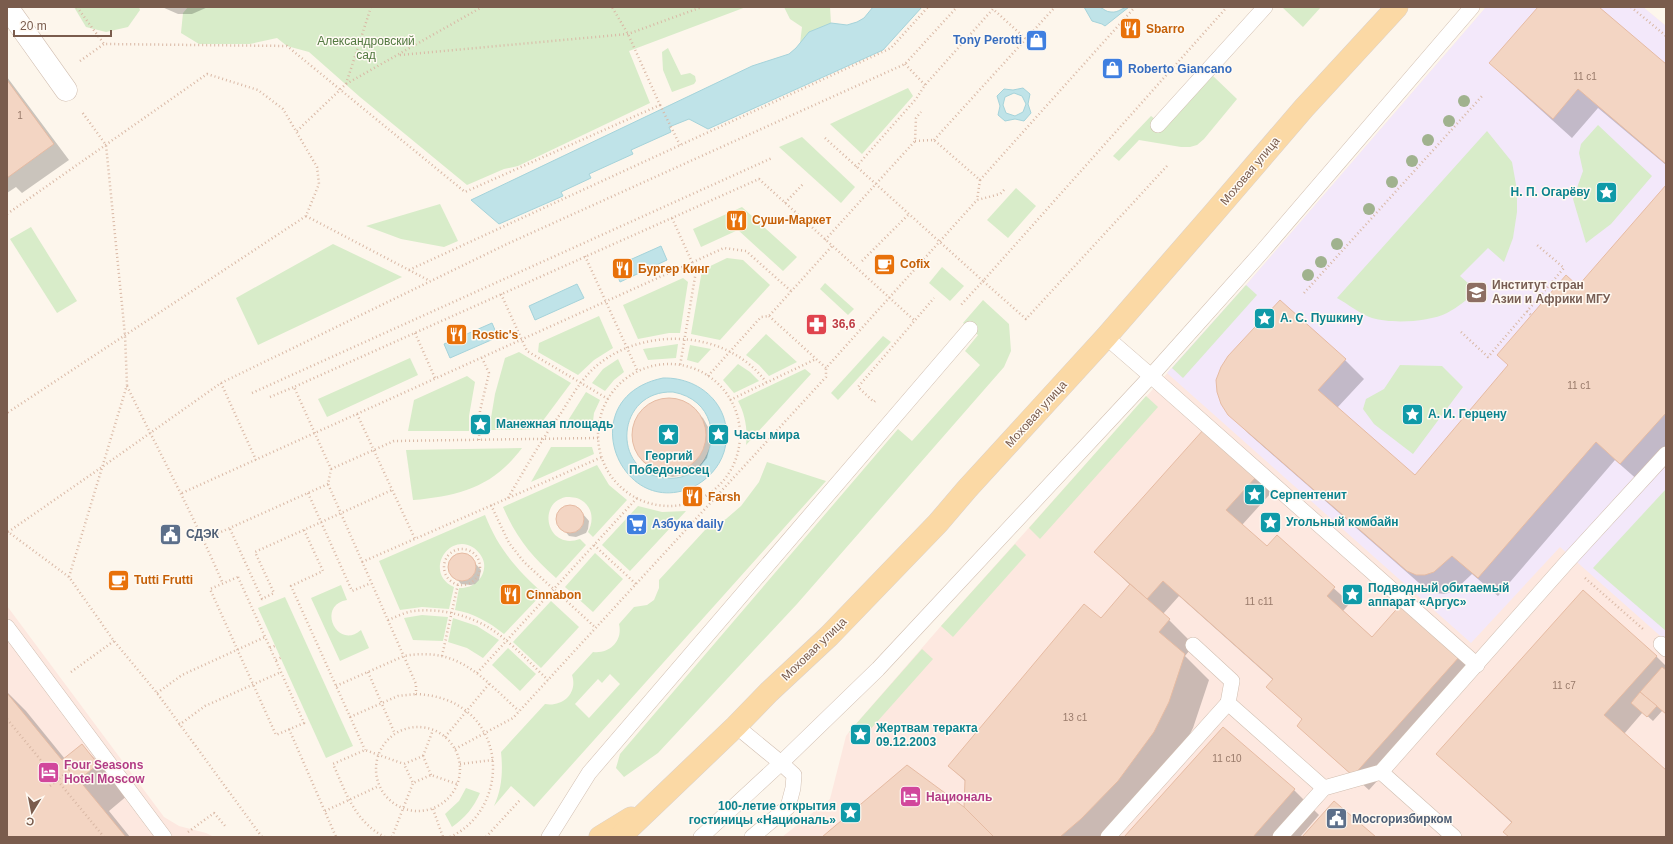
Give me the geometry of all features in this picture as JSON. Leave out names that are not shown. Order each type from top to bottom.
[{"type":"main road","name":"Моховая улица","points":[[620,837],[736,726],[769,692],[829,636],[938,523],[967,489],[1106,338],[1304,108],[1397,7]]},
{"type":"main road","name":"Моховая улица","points":[[600,837],[656,802]]},
{"type":"street","points":[[8,7],[66,90]]},
{"type":"lane","points":[[1158,125],[1265,7]]},
{"type":"lane","points":[[701,837],[781,763],[878,669],[1151,376],[1260,254],[1472,7]]},
{"type":"lane","points":[[549,837],[589,773],[970,329]]},
{"type":"lane","points":[[1106,338],[1477,664]]},
{"type":"lane","points":[[1280,837],[1324,788],[1381,772],[1567,562],[1666,454]]},
{"type":"lane","points":[[7,627],[164,837]]},
{"type":"lane","points":[[1108,837],[1228,703],[1232,681],[1193,645]]},
{"type":"lane","points":[[1228,703],[1324,788]]},
{"type":"lane","points":[[736,726],[794,775],[793,788],[788,807],[752,837]]},
{"type":"lane","points":[[1381,772],[1454,837]]},
{"type":"path","points":[[77,7],[104,44],[287,46],[465,192],[660,104]]},
{"type":"path","points":[[346,84],[371,7]]},
{"type":"path","points":[[296,130],[346,84],[400,55],[482,7]]},
{"type":"path","points":[[612,7],[628,34],[680,145]]},
{"type":"path","points":[[400,55],[628,34],[702,7]]},
{"type":"path","points":[[408,270],[891,48],[928,7]]},
{"type":"path","points":[[262,837],[157,693],[114,641],[69,577],[7,532],[221,383],[507,244],[905,64],[957,7]]},
{"type":"path","points":[[934,140],[1055,7]]},
{"type":"path","points":[[977,200],[980,180],[1135,7]]},
{"type":"path","points":[[972,293],[1227,7]]},
{"type":"path","points":[[1631,7],[1666,36]]},
{"type":"path","points":[[856,167],[916,99],[925,85],[993,9],[1026,39]]},
{"type":"path","points":[[905,64],[925,85]]},
{"type":"path","points":[[7,214],[207,74],[258,90],[283,109],[317,167],[319,184],[306,216],[7,413]]},
{"type":"path","points":[[66,90],[106,145],[125,335],[127,385],[69,577]]},
{"type":"path","points":[[1304,293],[1483,95]]},
{"type":"path","points":[[825,240],[915,141],[916,118],[921,112]]},
{"type":"path","points":[[825,138],[939,242],[1026,318],[1167,166]]},
{"type":"path","points":[[915,141],[934,140],[980,180]]},
{"type":"path","points":[[252,393],[772,158]]},
{"type":"path","points":[[270,397],[759,179],[914,321]]},
{"type":"path","points":[[785,203],[804,183]]},
{"type":"path","points":[[455,749],[513,718],[519,712],[826,377],[826,368],[977,200],[1000,194],[1006,188]]},
{"type":"path","points":[[862,261],[908,214]]},
{"type":"path","points":[[306,216],[430,282]]},
{"type":"path","points":[[672,218],[696,271],[680,366]]},
{"type":"path","points":[[596,238],[598,242]]},
{"type":"path","points":[[1461,332],[1488,356],[1564,268],[1537,245]]},
{"type":"path","points":[[708,376],[761,317],[769,316],[832,246]]},
{"type":"path","points":[[182,493],[724,248],[746,251],[791,291]]},
{"type":"path","points":[[585,256],[638,372]]},
{"type":"path","points":[[501,294],[527,351],[608,399]]},
{"type":"path","points":[[874,402],[858,387],[934,298]]},
{"type":"path","points":[[1527,311],[1531,315]]},
{"type":"path","points":[[769,316],[826,368]]},
{"type":"path","points":[[415,333],[435,378]]},
{"type":"path","points":[[508,498],[543,439],[581,384],[602,362],[616,353],[660,340],[685,339],[711,343],[729,351],[754,368],[766,382]]},
{"type":"path","points":[[479,440],[480,411],[489,373],[482,358]]},
{"type":"path","points":[[730,400],[816,359]]},
{"type":"path","points":[[662,365],[680,366],[696,370],[708,376],[719,385],[730,400],[738,421],[739,442],[734,462],[728,474],[719,485],[703,497],[683,504],[663,506],[649,503],[637,498],[625,490],[615,480],[607,469],[602,457],[598,438],[601,415],[608,399],[629,376],[648,368],[662,365]]},
{"type":"path","points":[[221,383],[256,460]]},
{"type":"path","points":[[127,385],[149,433],[182,493],[223,584]]},
{"type":"path","points":[[294,387],[331,469],[328,484],[416,684],[416,694]]},
{"type":"path","points":[[357,414],[415,539]]},
{"type":"path","points":[[331,469],[394,441],[598,438]]},
{"type":"path","points":[[362,562],[602,457]]},
{"type":"path","points":[[204,540],[328,484]]},
{"type":"path","points":[[719,485],[724,489]]},
{"type":"path","points":[[230,529],[262,599],[274,593],[255,552],[392,490]]},
{"type":"path","points":[[308,494],[352,591],[371,583]]},
{"type":"path","points":[[477,673],[637,498]]},
{"type":"path","points":[[491,506],[509,543],[528,566],[596,628]]},
{"type":"path","points":[[304,530],[323,572],[290,586],[365,750],[404,764],[423,756]]},
{"type":"path","points":[[594,545],[636,584]]},
{"type":"path","points":[[462,549],[468,550],[474,554],[478,560],[480,567],[479,574],[469,584],[458,584],[450,580],[446,574],[444,568],[446,561],[449,555],[455,551],[462,549]]},
{"type":"path","points":[[1567,562],[1663,646]]},
{"type":"path","points":[[238,577],[265,637],[304,723],[276,735],[210,590],[238,577]]},
{"type":"path","points":[[442,656],[458,584]]},
{"type":"path","points":[[388,620],[413,611],[433,611],[457,614],[492,629],[548,680]]},
{"type":"path","points":[[157,693],[182,675],[265,637]]},
{"type":"path","points":[[72,672],[114,641]]},
{"type":"path","points":[[270,648],[277,645]]},
{"type":"path","points":[[336,686],[404,656],[422,654],[442,656],[461,662],[477,673],[519,712]]},
{"type":"path","points":[[276,660],[282,657]]},
{"type":"path","points":[[179,725],[205,706],[281,672]]},
{"type":"path","points":[[368,672],[395,734]]},
{"type":"path","points":[[445,737],[489,684]]},
{"type":"path","points":[[350,717],[398,696],[416,694],[434,696],[448,700],[466,711],[476,720],[484,733],[493,760],[492,785],[486,803],[478,815],[468,826],[450,837]]},
{"type":"path","points":[[7,719],[104,837]]},
{"type":"path","points":[[412,727],[433,730],[445,737],[455,749],[460,764],[460,775],[457,784],[450,797],[432,809],[415,811],[403,809],[392,803],[379,786],[376,772],[378,755],[387,740],[395,734],[412,727]]},
{"type":"path","points":[[289,729],[336,837]]},
{"type":"path","points":[[431,775],[423,756],[433,730]]},
{"type":"path","points":[[365,750],[333,764],[355,811],[364,822],[385,837]]},
{"type":"path","points":[[460,764],[493,760]]},
{"type":"path","points":[[404,764],[413,783]]},
{"type":"path","points":[[50,786],[74,767]]},
{"type":"path","points":[[392,837],[413,783],[431,775],[457,784]]},
{"type":"path","points":[[325,811],[379,786]]},
{"type":"path","points":[[486,837],[520,800]]},
{"type":"path","points":[[432,809],[443,837]]},
{"type":"path","points":[[187,833],[214,813],[226,827]]},
{"type":"shaded area","points":[[1486,7],[1643,7],[1666,26],[1666,837],[782,837],[830,799],[846,736],[849,732],[941,626],[1246,285]]},
{"type":"shaded area","name":"Институт стран Азии и Африки МГУ","points":[[1486,7],[1643,7],[1666,26],[1666,641],[1560,547],[1471,643],[1167,373],[1246,285]]},
{"type":"shaded area","points":[[7,606],[164,817],[179,826],[206,833],[214,837],[7,837]]},
{"type":"green space","points":[[74,7],[139,7],[140,10],[128,27],[106,32],[86,27]]},
{"type":"green space","name":"Александровский сад","points":[[188,7],[746,7],[629,51],[650,103],[518,166],[504,169],[467,185],[360,97],[309,52],[287,46],[277,38],[250,44],[199,44],[181,33],[183,13]]},
{"type":"green space","points":[[784,7],[830,7],[831,23],[814,32],[800,44],[802,27],[790,19]]},
{"type":"green space","points":[[1282,7],[1321,7],[1303,27]]},
{"type":"green space","points":[[668,48],[681,75],[690,73],[695,76],[696,81],[694,84],[672,92],[663,70],[662,52]]},
{"type":"green space","points":[[1213,76],[1237,99],[1204,139],[1197,145],[1181,147],[1139,140],[1119,161],[1113,156],[1151,116],[1165,127]]},
{"type":"green space","points":[[908,88],[913,96],[862,154],[830,124]]},
{"type":"green space","points":[[1598,125],[1652,176],[1611,224],[1586,243],[1573,199],[1583,171],[1579,153],[1581,144]]},
{"type":"green space","points":[[1487,131],[1512,162],[1517,190],[1517,212],[1513,238],[1504,262],[1488,248],[1460,276],[1477,291],[1451,311],[1439,316],[1421,320],[1390,321],[1372,318],[1337,298]]},
{"type":"green space","points":[[802,137],[855,187],[841,203],[779,147]]},
{"type":"green space","points":[[1016,188],[1036,206],[1008,238],[987,220]]},
{"type":"green space","points":[[440,204],[458,241],[444,247],[401,239],[366,226]]},
{"type":"green space","points":[[742,207],[797,257],[783,271],[738,230],[701,247],[693,229]]},
{"type":"green space","points":[[31,227],[77,301],[57,313],[10,239]]},
{"type":"green space","points":[[333,244],[402,277],[258,345],[236,298]]},
{"type":"green space","points":[[727,258],[743,260],[770,285],[720,340],[691,334],[702,270]]},
{"type":"green space","points":[[942,267],[964,286],[950,301],[929,283]]},
{"type":"green space","points":[[683,278],[688,282],[680,333],[669,333],[638,339],[623,305]]},
{"type":"green space","points":[[825,283],[854,309],[848,315],[820,289]]},
{"type":"green space","points":[[1246,285],[1257,295],[1183,378],[1172,368]]},
{"type":"green space","points":[[983,300],[1009,324],[1011,351],[1004,367],[797,604],[658,753],[624,777],[616,768],[620,754],[898,429],[912,441],[980,365],[965,351],[978,335],[963,323]]},
{"type":"green space","points":[[599,316],[613,348],[594,360],[578,375],[538,352],[539,343]]},
{"type":"green space","points":[[766,334],[797,362],[769,376],[759,365],[746,355]]},
{"type":"green space","points":[[883,336],[891,342],[838,400],[831,393]]},
{"type":"green space","points":[[678,344],[676,358],[648,360],[643,349]]},
{"type":"green space","points":[[690,345],[711,349],[698,363],[687,360]]},
{"type":"green space","points":[[519,352],[571,383],[536,430],[489,430],[495,394],[505,358]]},
{"type":"green space","points":[[410,358],[418,375],[327,417],[318,399]]},
{"type":"green space","points":[[618,359],[624,372],[614,380],[605,391],[592,383],[603,369]]},
{"type":"green space","points":[[738,364],[750,372],[759,381],[734,393],[723,380]]},
{"type":"green space","points":[[1400,365],[1442,366],[1463,387],[1413,454],[1374,424],[1363,409],[1366,399],[1384,389]]},
{"type":"green space","points":[[805,369],[811,374],[746,445],[747,434],[745,422],[738,401]]},
{"type":"green space","points":[[467,376],[475,382],[469,416],[469,431],[408,431],[414,400]]},
{"type":"green space","points":[[586,392],[600,400],[594,413],[592,429],[562,430]]},
{"type":"green space","points":[[1146,396],[1158,407],[1040,539],[1029,528]]},
{"type":"green space","points":[[551,447],[592,447],[594,454],[531,482]]},
{"type":"green space","points":[[522,448],[511,461],[487,481],[460,492],[445,496],[413,500],[406,450]]},
{"type":"green space","points":[[767,462],[826,481],[534,807],[511,786],[494,806],[499,793],[501,780],[501,752],[545,704],[558,703],[568,697],[573,688],[572,675],[593,652],[605,651],[614,645],[619,636],[619,624],[634,607],[647,605],[654,600],[659,588],[659,580],[705,530],[726,519],[741,506],[759,482]],"holes":[[[610,674],[620,684],[589,718],[575,704],[598,679],[602,683]]]},
{"type":"green space","points":[[597,465],[609,485],[627,500],[593,537],[588,532],[592,519],[590,510],[585,503],[579,499],[571,497],[566,497],[557,501],[551,508],[549,516],[549,525],[553,533],[560,538],[569,541],[580,539],[586,545],[556,578],[525,546],[513,528],[503,507]]},
{"type":"green space","points":[[1666,489],[1666,631],[1593,568]]},
{"type":"green space","points":[[638,506],[662,512],[686,511],[630,571],[602,545]]},
{"type":"green space","points":[[485,515],[502,548],[524,575],[543,593],[504,634],[481,619],[468,613],[455,610],[459,588],[469,587],[478,582],[484,568],[483,559],[474,548],[465,544],[456,545],[449,549],[443,556],[440,564],[441,573],[445,581],[454,587],[449,609],[422,607],[400,610],[379,561]]},
{"type":"green space","points":[[1015,544],[1026,555],[953,637],[941,626]]},
{"type":"green space","points":[[595,553],[623,579],[593,612],[565,587]]},
{"type":"green space","points":[[341,585],[347,600],[338,604],[333,610],[331,617],[333,625],[344,635],[352,635],[361,630],[369,648],[340,661],[311,598]]},
{"type":"green space","points":[[285,597],[353,746],[326,758],[258,608]]},
{"type":"green space","points":[[551,601],[579,627],[541,668],[513,642]]},
{"type":"green space","points":[[422,615],[448,617],[443,641],[413,640],[404,618]]},
{"type":"green space","points":[[453,618],[477,626],[499,640],[483,658],[467,648],[448,642]]},
{"type":"green space","points":[[508,648],[536,674],[520,691],[492,665]]},
{"type":"green space","points":[[922,649],[933,659],[860,741],[849,732]]},
{"type":"green space","points":[[466,788],[480,793],[469,812],[452,827],[445,814],[459,801]]},
{"type":"water","points":[[873,7],[922,7],[883,50],[708,129],[689,119],[669,127],[671,132],[631,150],[633,154],[589,174],[591,178],[561,192],[563,196],[499,224],[471,200],[752,66],[789,54],[809,32],[831,23],[847,25],[857,22],[864,18]]},
{"type":"water","points":[[1084,7],[1100,7],[1108,12],[1114,12],[1129,7],[1105,26],[1092,21]]},
{"type":"water","points":[[1023,88],[1030,94],[1028,104],[1031,113],[1024,121],[1015,119],[1005,121],[998,115],[1000,106],[997,96],[1004,89],[1013,90]],"holes":[[[1014,93],[1022,96],[1026,104],[1023,112],[1015,116],[1006,113],[1003,105],[1005,97]]]},
{"type":"water","points":[[661,246],[667,260],[620,282],[614,267]]},
{"type":"water","points":[[577,284],[584,298],[535,320],[529,306]]},
{"type":"water","points":[[492,323],[498,337],[450,358],[444,344]]},
{"type":"water","name":"Часы мира","points":[[663,378],[678,379],[691,383],[703,390],[713,399],[721,410],[725,423],[726,437],[722,458],[712,473],[703,481],[693,487],[667,493],[644,487],[627,472],[616,452],[613,430],[618,408],[635,390]],"holes":[[[673,392],[692,399],[704,411],[710,426],[711,441],[706,456],[697,469],[683,476],[665,478],[647,472],[635,462],[628,448],[627,432],[631,417],[640,404],[654,395]]]},
{"type":"building","points":[[1538,7],[1599,7],[1666,64],[1666,164],[1578,89],[1553,119],[1489,63]]},
{"type":"building","points":[[7,80],[54,144],[7,178]]},
{"type":"building","points":[[1666,185],[1666,413],[1620,464],[1596,442],[1478,578],[1452,556],[1434,572],[1425,575],[1416,575],[1407,571],[1228,415],[1221,404],[1217,392],[1216,380],[1221,367],[1228,356],[1280,300],[1346,359],[1318,390],[1415,475],[1508,365],[1497,355],[1566,275],[1578,286]]},
{"type":"building","points":[[669,398],[690,404],[700,414],[706,435],[700,456],[690,466],[669,472],[648,466],[638,456],[632,435],[638,414],[648,404]]},
{"type":"building","points":[[1204,429],[1256,477],[1226,510],[1267,546],[1277,535],[1335,587],[1327,596],[1372,637],[1402,603],[1460,656],[1353,776],[1297,726],[1302,719],[1266,687],[1273,679],[1163,581],[1147,599],[1094,552]]},
{"type":"building","points":[[570,505],[580,509],[584,519],[580,529],[570,533],[560,529],[556,519],[560,509]]},
{"type":"building","points":[[462,553],[472,557],[476,567],[472,577],[462,581],[452,577],[448,567],[452,557]]},
{"type":"building","points":[[1130,584],[1170,619],[1159,632],[1185,654],[1169,702],[1154,732],[1118,781],[1081,819],[1060,837],[994,837],[964,807],[965,780],[948,766],[1084,604],[1101,618]]},
{"type":"building","points":[[1583,590],[1657,656],[1604,715],[1666,770],[1666,837],[1509,837],[1503,832],[1512,822],[1436,754]]},
{"type":"building","points":[[1662,667],[1666,670],[1666,714],[1640,692]]},
{"type":"building","points":[[1640,692],[1657,706],[1647,717],[1631,703]]},
{"type":"building","name":"Four Seasons Hotel Moscow","points":[[7,693],[62,760],[82,744],[98,764],[79,780],[126,837],[7,837]]},
{"type":"building","points":[[1223,727],[1295,789],[1253,837],[1124,837]]},
{"type":"building","name":"Националь","points":[[907,765],[964,807],[994,837],[822,837]]},
{"type":"building","name":"Мосгоризбирком","points":[[1334,801],[1376,837],[1302,837]]},
{"type":"place","name":"Sbarro","points":[[1130,29]]},
{"type":"place","name":"Tony Perotti","points":[[1037,40]]},
{"type":"place","name":"Roberto Giancano","points":[[1113,69]]},
{"type":"place","name":"Н. П. Огарёву","points":[[1606,192]]},
{"type":"place","name":"Суши-Маркет","points":[[737,220]]},
{"type":"place","name":"Cofix","points":[[884,264]]},
{"type":"place","name":"Бургер Кинг","points":[[623,269]]},
{"type":"place","name":"Институт стран Азии и Африки МГУ","points":[[1477,292]]},
{"type":"place","name":"А. С. Пушкину","points":[[1264,318]]},
{"type":"place","name":"36,6","points":[[817,324]]},
{"type":"place","name":"Rostic's","points":[[457,335]]},
{"type":"place","name":"А. И. Герцену","points":[[1412,414]]},
{"type":"place","name":"Манежная площадь","points":[[481,424]]},
{"type":"place","name":"Георгий Победоносец","points":[[669,435]]},
{"type":"place","name":"Часы мира","points":[[719,435]]},
{"type":"place","name":"Серпентенит","points":[[1254,495]]},
{"type":"place","name":"Farsh","points":[[693,497]]},
{"type":"place","name":"Угольный комбайн","points":[[1271,522]]},
{"type":"place","name":"Азбука daily","points":[[637,524]]},
{"type":"place","name":"СДЭК","points":[[170,534]]},
{"type":"place","name":"Tutti Frutti","points":[[119,580]]},
{"type":"place","name":"Cinnabon","points":[[511,595]]},
{"type":"place","name":"Подводный обитаемый аппарат «Аргус»","points":[[1353,595]]},
{"type":"place","name":"Жертвам теракта 09.12.2003","points":[[860,735]]},
{"type":"place","name":"Four Seasons Hotel Moscow","points":[[48,772]]},
{"type":"place","name":"Националь","points":[[910,797]]},
{"type":"place","name":"100-летие открытия гостиницы «Националь»","points":[[851,813]]},
{"type":"place","name":"Мосгоризбирком","points":[[1337,819]]}]
